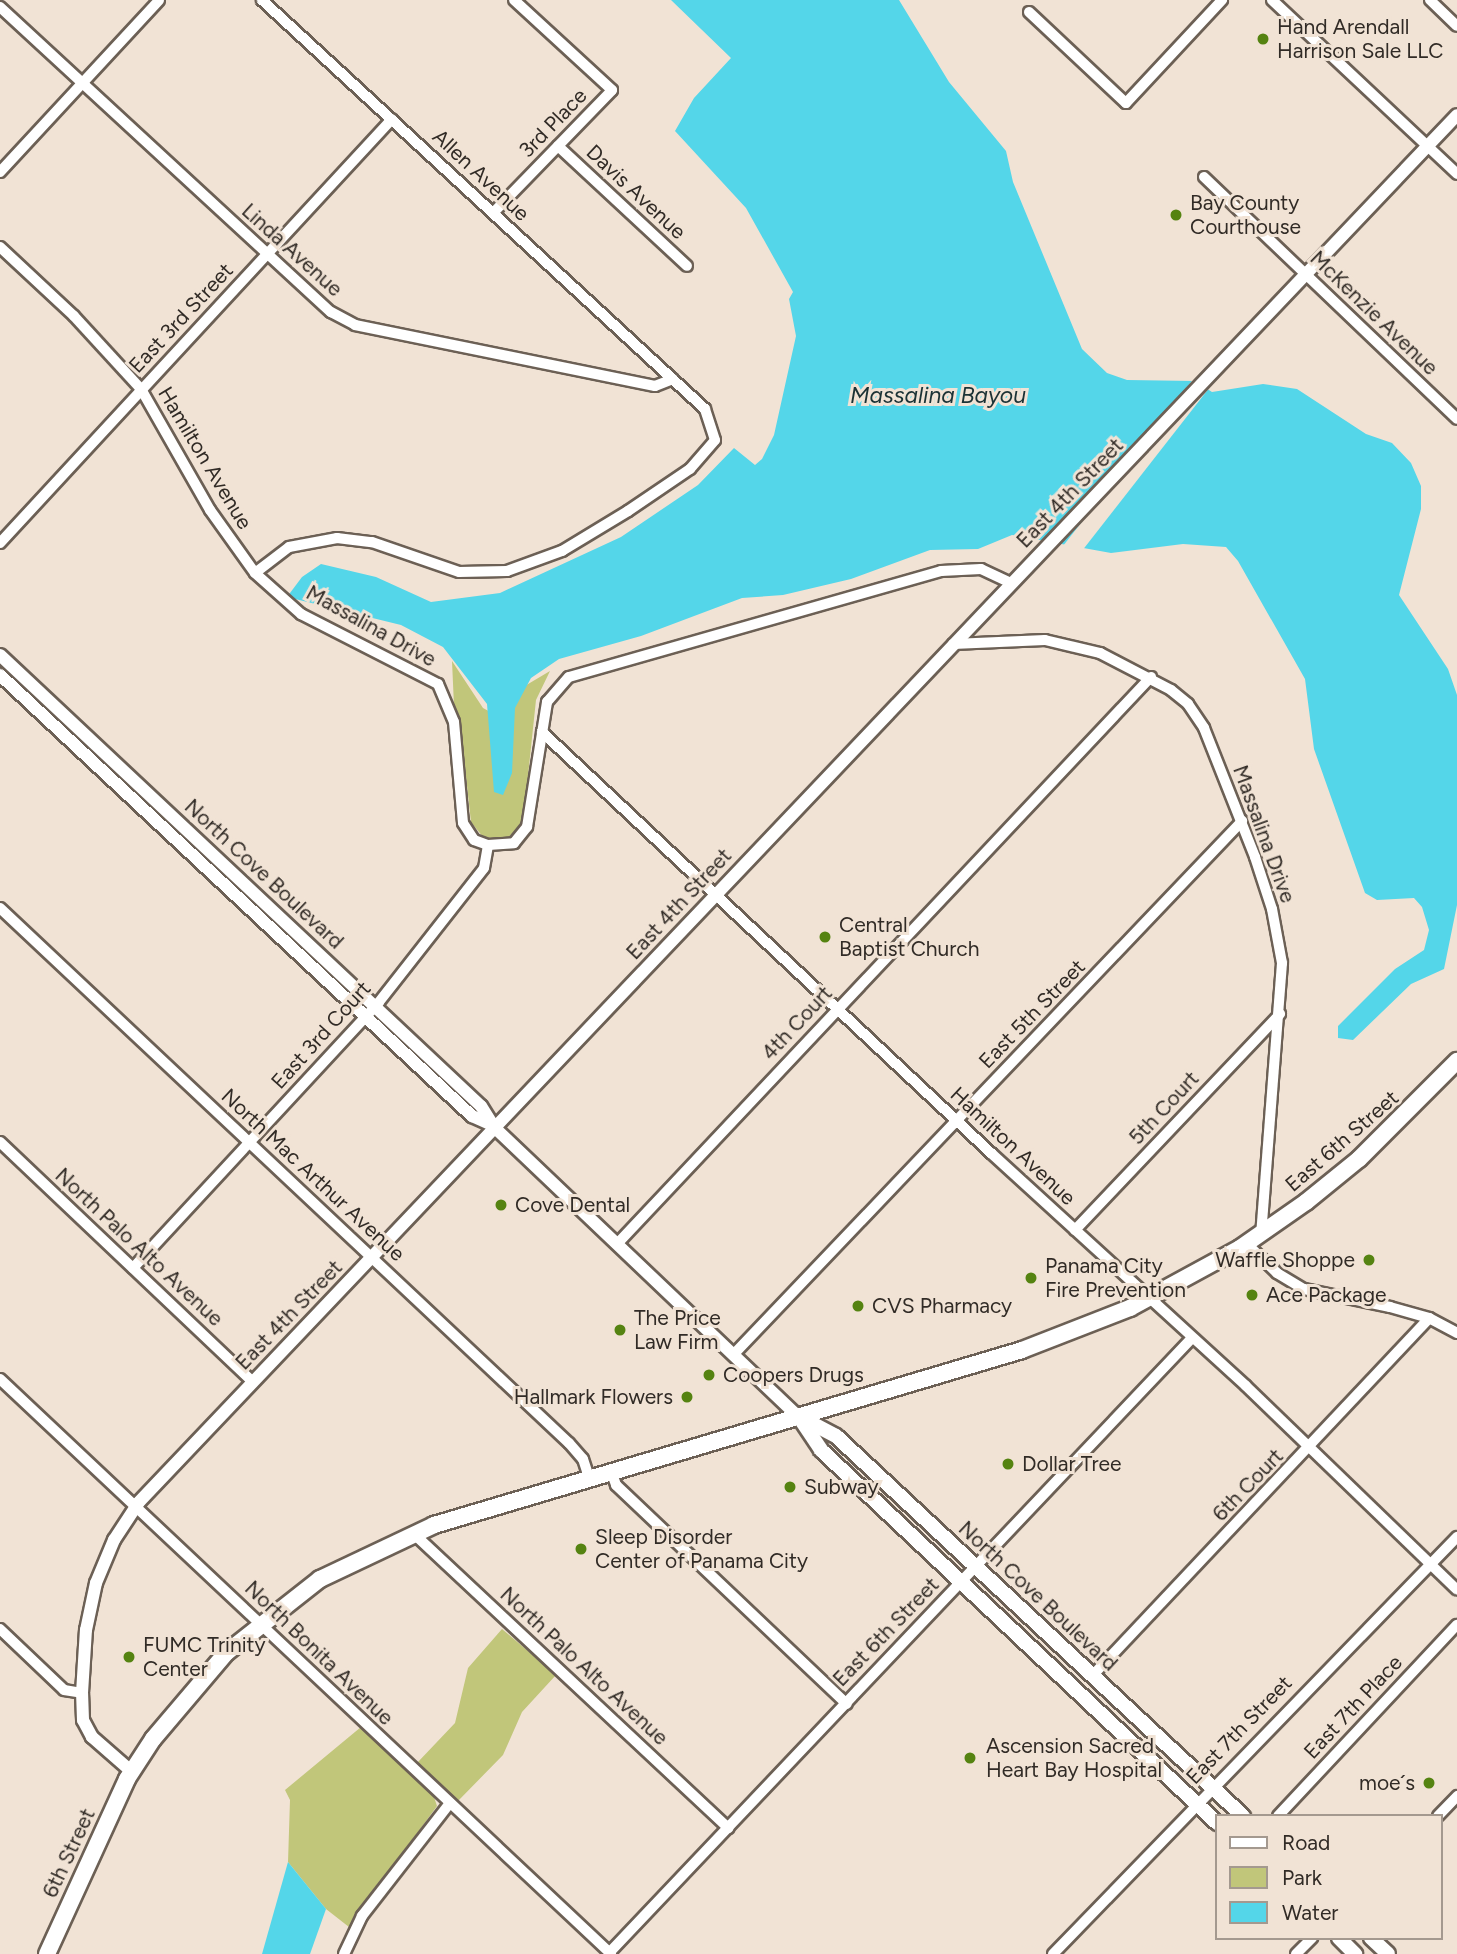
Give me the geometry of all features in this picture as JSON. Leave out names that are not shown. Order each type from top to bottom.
[{"type":"main road","name":"East 6th Street","points":[[611,1471],[1033,1347],[1149,1299],[1247,1244],[1359,1159],[1457,1061]]},
{"type":"main road","name":"North Cove Boulevard","points":[[798,1416],[836,1436],[1241,1814]]},
{"type":"main road","name":"North Cove Boulevard","points":[[798,1416],[821,1450],[1216,1822]]},
{"type":"main road","name":"6th Street","points":[[47,1954],[131,1771],[197,1684],[260,1623],[330,1573],[412,1532],[611,1471]]},
{"type":"main road","points":[[1341,1940],[1355,1954]]},
{"type":"main road","points":[[1373,1940],[1388,1954]]},
{"type":"street","points":[[0,172],[159,0]]},
{"type":"street","name":"Allen Avenue","points":[[262,0],[673,379]]},
{"type":"street","name":"3rd Place","points":[[493,213],[612,90],[513,0]]},
{"type":"street","points":[[1029,12],[1126,103],[1222,0]]},
{"type":"street","points":[[1272,0],[1457,174]]},
{"type":"street","points":[[1430,0],[1457,26]]},
{"type":"street","name":"Linda Avenue","points":[[0,7],[331,312],[355,325],[654,386],[673,379]]},
{"type":"street","name":"East 4th Street","points":[[131,1771],[89,1734],[82,1693],[86,1630],[94,1589],[110,1548],[135,1507],[1457,115]]},
{"type":"street","name":"East 3rd Street","points":[[0,543],[392,119]]},
{"type":"street","name":"Davis Avenue","points":[[558,146],[687,266]]},
{"type":"street","name":"McKenzie Avenue","points":[[1204,177],[1457,419]]},
{"type":"street","name":"Hamilton Avenue","points":[[0,247],[74,316],[141,389],[210,510],[255,573]]},
{"type":"street","points":[[255,573],[289,547],[321,539],[372,542],[439,567],[492,574],[562,551],[690,469],[715,440],[712,419],[673,379]]},
{"type":"street","points":[[488,845],[514,843],[527,827],[547,702],[554,689],[586,669],[941,571],[981,569],[1011,583]]},
{"type":"street","name":"Massalina Drive","points":[[255,573],[301,614],[438,684],[454,722],[463,823],[474,840],[488,845]]},
{"type":"street","name":"Massalina Drive","points":[[953,644],[1061,642],[1111,657],[1151,677],[1184,700],[1196,715],[1242,821],[1275,920],[1282,969],[1261,1234]]},
{"type":"street","name":"North Cove Boulevard","points":[[0,655],[481,1106],[494,1127],[798,1416]]},
{"type":"street","name":"North Cove Boulevard","points":[[0,675],[471,1116],[494,1127]]},
{"type":"street","name":"4th Court","points":[[617,1244],[1151,677]]},
{"type":"street","name":"Hamilton Avenue","points":[[541,732],[1457,1590]]},
{"type":"street","points":[[146,812],[156,801]]},
{"type":"street","name":"East 5th Street","points":[[733,1355],[1242,821]]},
{"type":"street","name":"East 3rd Court","points":[[133,1268],[365,1017],[484,868],[488,845]]},
{"type":"street","name":"North Mac Arthur Avenue","points":[[0,908],[574,1448],[589,1478]]},
{"type":"street","name":"5th Court","points":[[1075,1230],[1280,1013]]},
{"type":"street","name":"North Palo Alto Avenue","points":[[0,1142],[252,1381]]},
{"type":"street","points":[[1247,1244],[1277,1273],[1304,1289],[1429,1318],[1457,1333]]},
{"type":"street","name":"6th Court","points":[[1093,1675],[1309,1449],[1429,1318]]},
{"type":"street","name":"East 6th Street","points":[[610,1954],[1191,1339]]},
{"type":"street","name":"North Bonita Avenue","points":[[0,1379],[610,1954]]},
{"type":"street","points":[[611,1471],[616,1485],[847,1704]]},
{"type":"street","name":"North Palo Alto Avenue","points":[[412,1532],[728,1828]]},
{"type":"street","name":"East 7th Street","points":[[1055,1953],[1211,1786],[1457,1537]]},
{"type":"street","name":"East 7th Place","points":[[1280,1814],[1457,1625]]},
{"type":"street","points":[[0,1629],[64,1690],[82,1693]]},
{"type":"street","points":[[1440,1814],[1457,1796]]},
{"type":"street","points":[[344,1954],[362,1916],[450,1803]]},
{"type":"street","points":[[1296,1954],[1310,1940]]},
{"type":"green space","points":[[452,661],[483,708],[494,714],[518,690],[550,671],[536,700],[523,823],[506,840],[483,837],[471,822],[461,731],[454,706]]},
{"type":"green space","points":[[502,1629],[556,1675],[522,1712],[503,1755],[458,1801],[417,1763],[455,1723],[468,1668]]},
{"type":"green space","points":[[361,1727],[433,1794],[437,1806],[349,1927],[326,1909],[288,1862],[290,1800],[285,1790]]},
{"type":"water","name":"Massalina Bayou","points":[[671,0],[899,0],[949,82],[1006,151],[1013,182],[1082,349],[1107,373],[1127,380],[1195,381],[1212,392],[1263,384],[1297,389],[1366,434],[1392,443],[1411,463],[1421,486],[1421,509],[1399,595],[1448,669],[1457,695],[1457,905],[1444,969],[1411,984],[1353,1040],[1338,1038],[1338,1026],[1395,969],[1424,950],[1429,930],[1422,907],[1414,898],[1377,900],[1365,893],[1314,749],[1305,679],[1238,561],[1226,547],[1183,544],[1111,553],[1012,535],[978,549],[930,550],[851,579],[783,595],[742,598],[641,636],[559,659],[531,678],[515,708],[512,773],[503,795],[494,792],[487,704],[443,647],[401,625],[287,597],[302,577],[321,564],[376,577],[431,602],[500,593],[621,537],[698,485],[734,448],[755,465],[762,459],[774,435],[796,336],[789,299],[793,292],[746,208],[675,131],[694,98],[731,58]]},
{"type":"water","points":[[288,1862],[326,1909],[310,1954],[262,1954]]},
{"type":"pier","points":[[1195,377],[1209,388],[1069,568],[1055,557]]},
{"type":"place","name":"Hand Arendall Harrison Sale LLC","points":[[1263,39]]},
{"type":"place","name":"Bay County Courthouse","points":[[1176,215]]},
{"type":"place","name":"Central Baptist Church","points":[[825,937]]},
{"type":"place","name":"Cove Dental","points":[[501,1205]]},
{"type":"place","name":"Waffle Shoppe","points":[[1369,1260]]},
{"type":"place","name":"Panama City Fire Prevention","points":[[1031,1278]]},
{"type":"place","name":"Ace Package","points":[[1252,1295]]},
{"type":"place","name":"CVS Pharmacy","points":[[858,1306]]},
{"type":"place","name":"The Price Law Firm","points":[[620,1330]]},
{"type":"place","name":"Coopers Drugs","points":[[709,1375]]},
{"type":"place","name":"Hallmark Flowers","points":[[687,1397]]},
{"type":"place","name":"Dollar Tree","points":[[1008,1464]]},
{"type":"place","name":"Subway","points":[[790,1487]]},
{"type":"place","name":"Sleep Disorder Center of Panama City","points":[[581,1549]]},
{"type":"place","name":"FUMC Trinity Center","points":[[129,1657]]},
{"type":"place","name":"Ascension Sacred Heart Bay Hospital","points":[[970,1758]]},
{"type":"place","name":"moe´s","points":[[1429,1783]]}]
